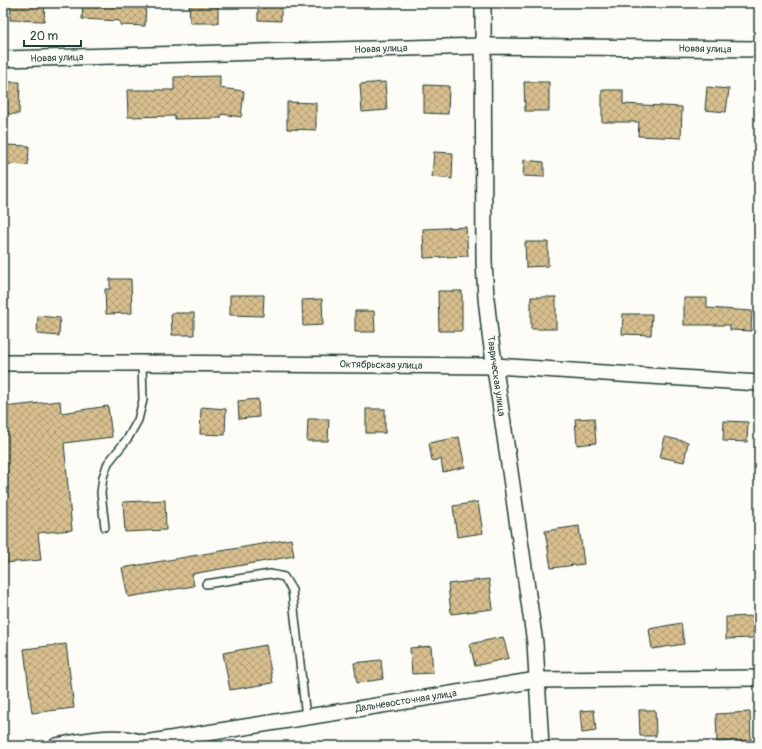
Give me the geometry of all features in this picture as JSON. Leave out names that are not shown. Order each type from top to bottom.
[{"type":"street","name":"Таврическая улица","points":[[483,3],[484,262],[486,298],[535,643],[541,746]]},
{"type":"street","name":"Новая улица","points":[[3,59],[483,46],[759,49]]},
{"type":"street","name":"Октябрьская улица","points":[[3,363],[495,366],[759,383]]},
{"type":"street","name":"Дальневосточная улица","points":[[56,746],[95,739],[113,738],[127,739],[145,745],[537,680],[759,678]]},
{"type":"lane","points":[[105,527],[101,493],[103,477],[108,463],[128,438],[138,420],[143,400],[142,363]]},
{"type":"lane","points":[[206,584],[270,574],[284,577],[292,590],[306,718]]},
{"type":"building","points":[[11,3],[45,3],[44,21],[10,20]]},
{"type":"building","points":[[83,3],[146,3],[145,26],[120,25],[120,21],[82,19]]},
{"type":"building","points":[[189,3],[218,3],[218,23],[190,23]]},
{"type":"building","points":[[258,3],[281,3],[281,21],[258,20]]},
{"type":"building","points":[[220,76],[220,88],[244,91],[241,117],[221,114],[221,118],[175,119],[175,116],[128,117],[127,90],[174,90],[174,77]]},
{"type":"building","points":[[3,82],[20,82],[19,114],[3,114]]},
{"type":"building","points":[[385,82],[387,110],[362,112],[360,84]]},
{"type":"building","points":[[524,82],[549,82],[549,111],[525,111]]},
{"type":"building","points":[[424,85],[449,86],[448,114],[424,113]]},
{"type":"building","points":[[707,87],[729,89],[726,112],[705,110]]},
{"type":"building","points":[[602,90],[623,90],[623,104],[682,107],[681,138],[638,136],[639,122],[602,122]]},
{"type":"building","points":[[287,102],[316,103],[316,130],[287,129]]},
{"type":"building","points":[[5,145],[29,146],[28,165],[4,164]]},
{"type":"building","points":[[434,152],[453,153],[452,179],[432,177]]},
{"type":"building","points":[[524,160],[544,162],[544,177],[523,176]]},
{"type":"building","points":[[466,227],[468,256],[424,258],[423,229]]},
{"type":"building","points":[[525,242],[548,242],[548,266],[526,267]]},
{"type":"building","points":[[110,279],[131,279],[132,313],[106,314],[105,289],[110,289]]},
{"type":"building","points":[[438,291],[462,291],[462,331],[439,331]]},
{"type":"building","points":[[230,295],[264,295],[263,316],[230,315]]},
{"type":"building","points":[[531,297],[556,297],[556,329],[531,329]]},
{"type":"building","points":[[684,298],[707,298],[707,308],[752,311],[751,331],[730,330],[730,325],[684,325]]},
{"type":"building","points":[[322,299],[323,325],[303,326],[302,300]]},
{"type":"building","points":[[355,311],[374,311],[375,332],[355,332]]},
{"type":"building","points":[[171,313],[194,313],[194,335],[172,335]]},
{"type":"building","points":[[623,314],[652,314],[651,335],[622,334]]},
{"type":"building","points":[[38,316],[60,318],[59,336],[37,334]]},
{"type":"building","points":[[258,399],[259,417],[239,419],[238,401]]},
{"type":"building","points":[[60,401],[61,413],[108,406],[112,437],[64,443],[72,530],[38,533],[41,560],[4,563],[3,407]]},
{"type":"building","points":[[201,407],[226,409],[225,435],[200,434]]},
{"type":"building","points":[[366,409],[385,409],[385,433],[366,433]]},
{"type":"building","points":[[594,418],[596,443],[577,445],[575,419]]},
{"type":"building","points":[[308,419],[329,419],[328,441],[307,441]]},
{"type":"building","points":[[724,421],[748,422],[747,442],[723,441]]},
{"type":"building","points":[[459,437],[465,467],[443,472],[441,459],[432,461],[429,443]]},
{"type":"building","points":[[665,437],[688,442],[684,462],[660,457]]},
{"type":"building","points":[[165,500],[166,530],[125,532],[123,502]]},
{"type":"building","points":[[478,502],[483,533],[457,537],[453,506]]},
{"type":"building","points":[[579,526],[584,564],[551,568],[545,531]]},
{"type":"building","points":[[291,539],[294,556],[192,574],[194,586],[128,597],[122,568]]},
{"type":"building","points":[[489,579],[493,609],[451,614],[448,584]]},
{"type":"building","points":[[754,616],[754,638],[726,639],[726,617]]},
{"type":"building","points":[[681,623],[684,644],[652,649],[649,629]]},
{"type":"building","points":[[503,637],[509,658],[475,666],[470,644]]},
{"type":"building","points":[[66,644],[74,708],[32,713],[24,649]]},
{"type":"building","points":[[266,645],[273,683],[230,690],[223,653]]},
{"type":"building","points":[[431,646],[433,673],[412,674],[410,648]]},
{"type":"building","points":[[381,660],[383,679],[357,683],[354,663]]},
{"type":"building","points":[[594,710],[596,731],[582,733],[580,711]]},
{"type":"building","points":[[639,710],[655,710],[656,736],[640,736]]},
{"type":"building","points":[[750,712],[751,740],[717,742],[716,714]]}]
